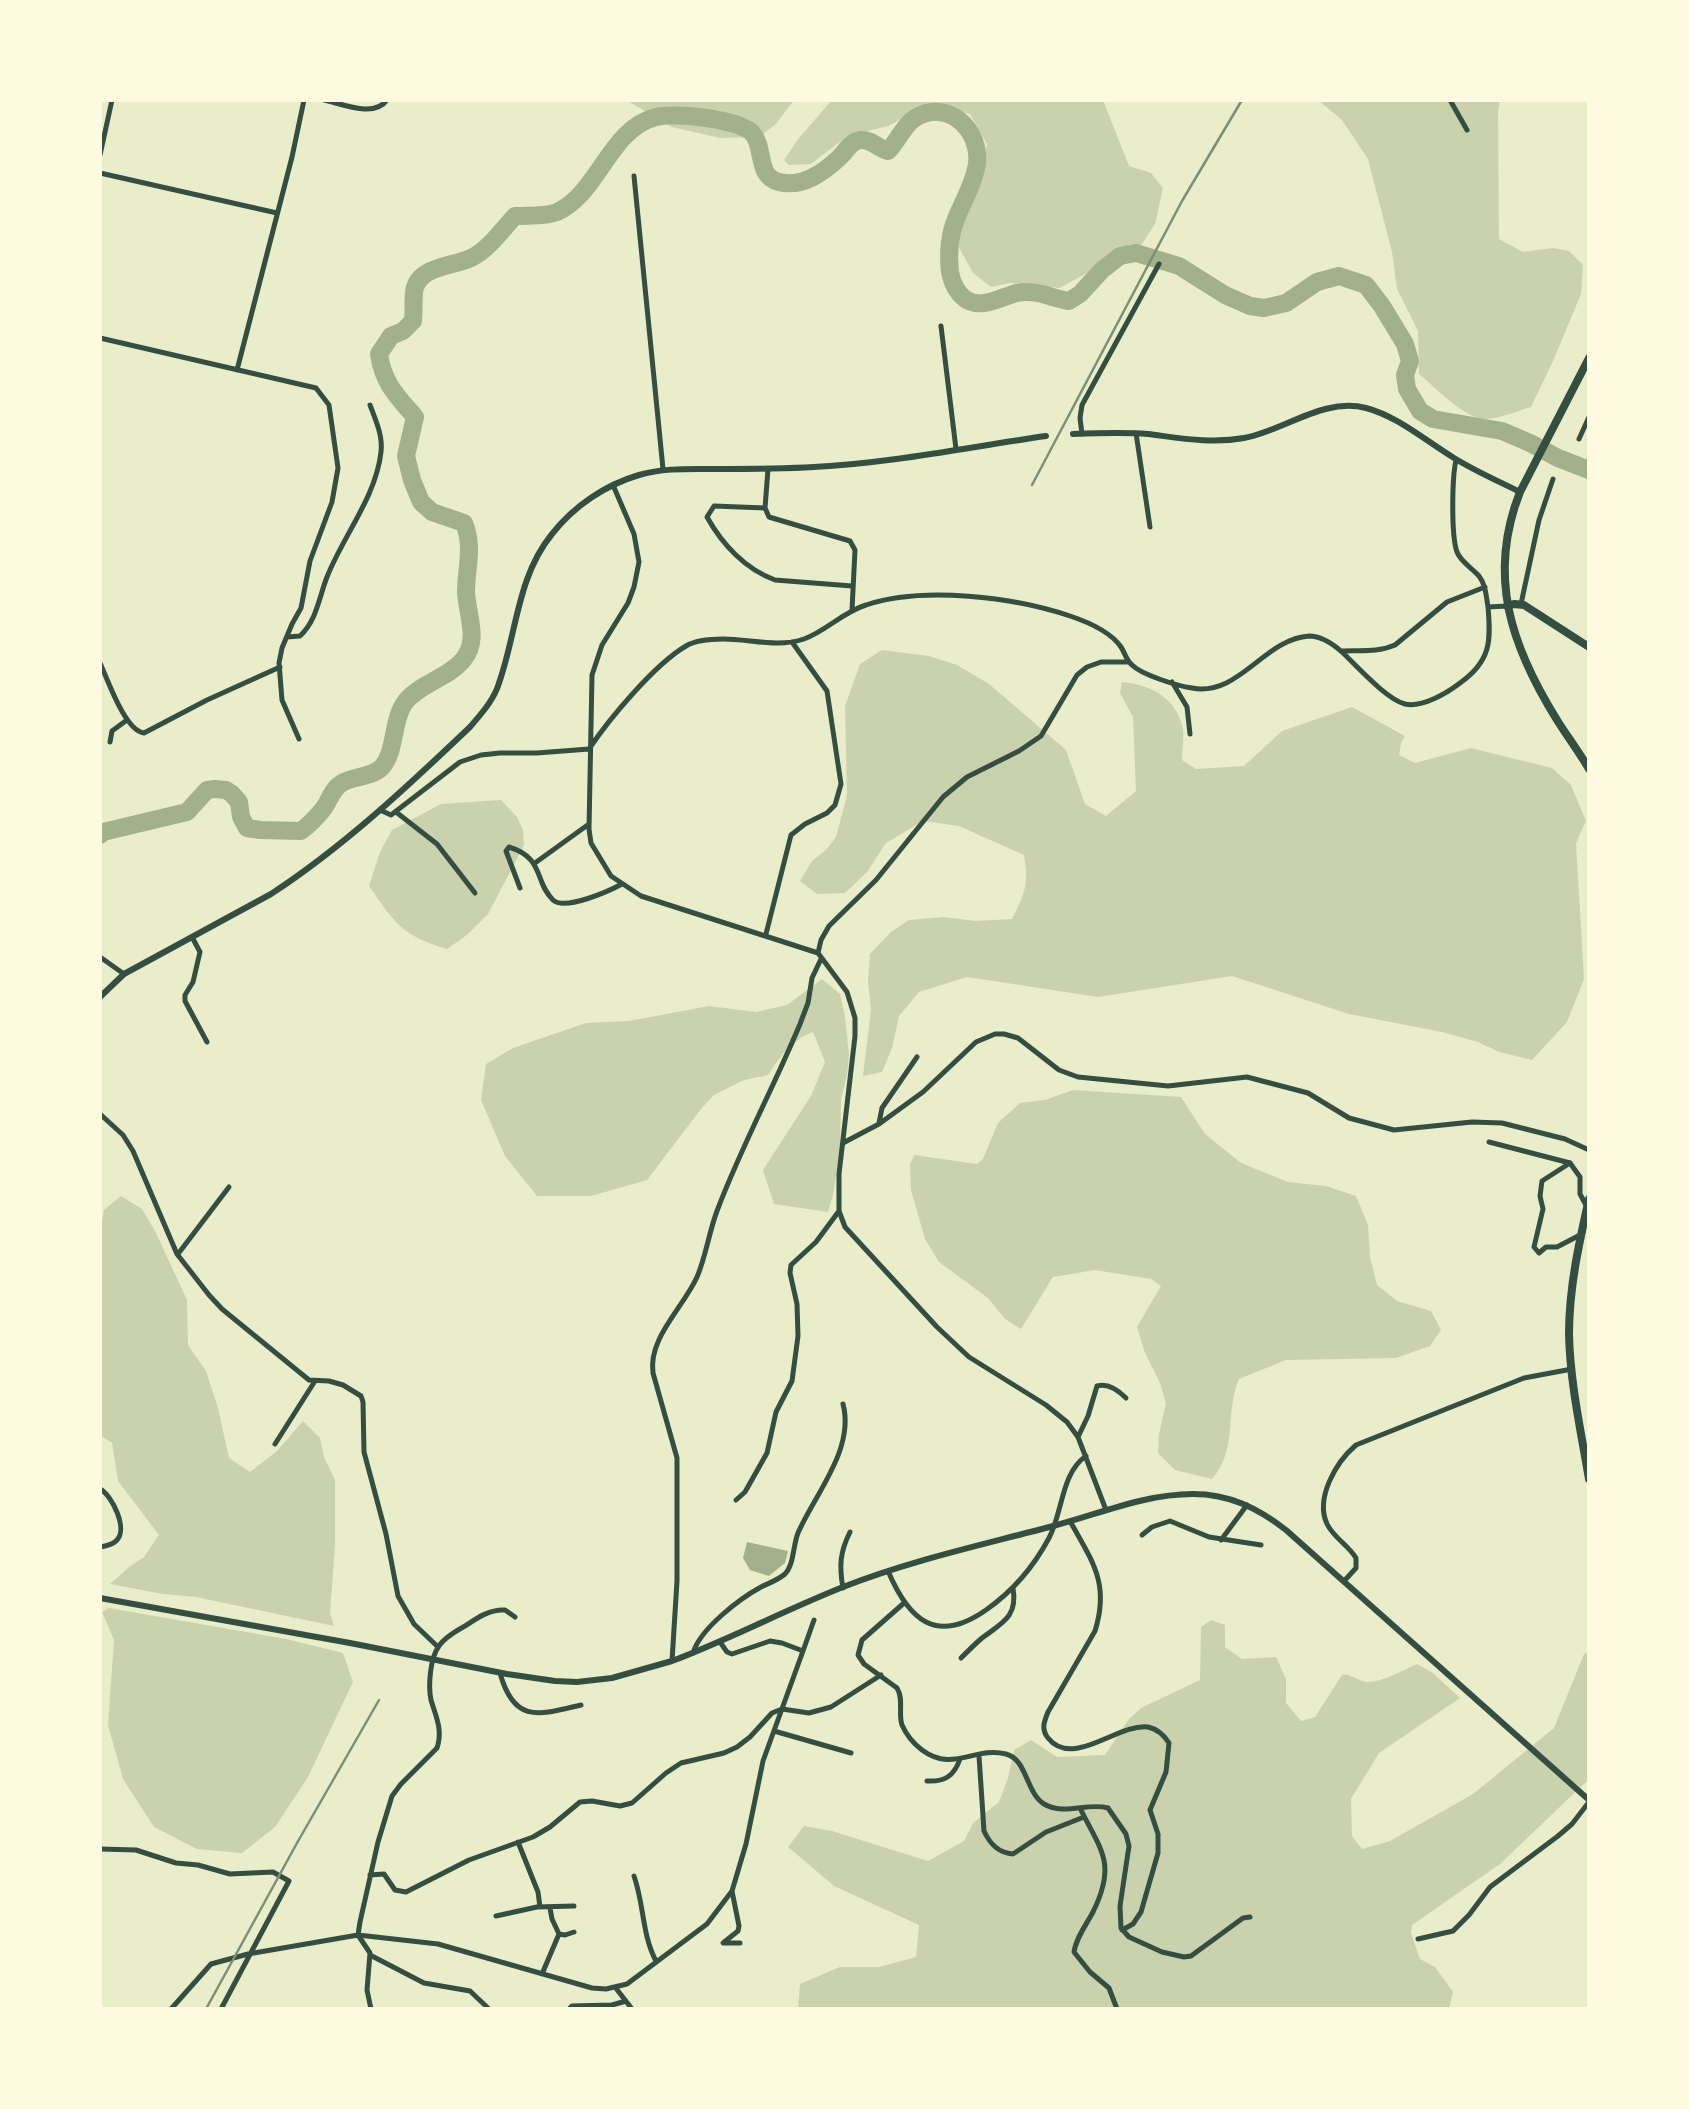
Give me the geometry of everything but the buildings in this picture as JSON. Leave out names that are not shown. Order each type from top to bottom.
[{"type":"main road","points":[[1589,358],[1520,492],[1508,531],[1504,585],[1520,652],[1531,676],[1589,769]]},
{"type":"main road","points":[[1507,606],[1521,604],[1589,647]]},
{"type":"main road","points":[[1588,1203],[1570,1304],[1572,1369],[1589,1479]]},
{"type":"street","points":[[100,155],[112,100]]},
{"type":"street","points":[[237,370],[304,100]]},
{"type":"street","points":[[324,100],[372,110],[383,106],[387,100]]},
{"type":"street","points":[[1450,100],[1467,130]]},
{"type":"street","points":[[100,173],[277,213]]},
{"type":"street","points":[[634,176],[663,469]]},
{"type":"street","points":[[1082,433],[1082,405],[1159,264]]},
{"type":"street","points":[[941,326],[956,449]]},
{"type":"street","points":[[100,338],[316,388],[329,405],[338,468],[336,488],[310,561],[301,608],[287,637],[279,667],[282,700],[299,738]]},
{"type":"street","points":[[287,637],[300,636],[310,624],[327,576],[379,469],[381,434],[370,405]]},
{"type":"street","points":[[1073,434],[1136,433],[1205,441],[1233,440],[1277,429],[1325,409],[1356,406],[1387,417],[1456,460],[1520,492]]},
{"type":"street","points":[[1579,439],[1589,417]]},
{"type":"street","points":[[1136,433],[1150,527]]},
{"type":"street","points":[[100,997],[124,974],[281,888],[380,810],[470,727],[499,685],[524,586],[536,558],[566,517],[592,497],[613,485],[663,469],[768,469],[850,464],[1046,436]]},
{"type":"street","points":[[380,810],[388,816],[460,762],[500,753],[537,754],[589,749],[605,726],[653,674],[688,645],[720,639],[792,642],[806,638],[852,610],[883,601],[955,595],[1048,610],[1094,626],[1117,643],[1128,662],[1140,671],[1196,689],[1217,687],[1237,677],[1282,644],[1306,637],[1322,639],[1341,651],[1395,699],[1407,704],[1420,703],[1459,685],[1477,668],[1489,644],[1485,587],[1457,554],[1454,482],[1456,460]]},
{"type":"street","points":[[768,469],[765,509],[769,517],[850,541],[855,550],[852,610]]},
{"type":"street","points":[[1521,604],[1539,520],[1553,479]]},
{"type":"street","points":[[613,485],[634,534],[639,562],[635,586],[628,603],[603,645],[592,675],[589,824],[591,843],[598,858],[611,876],[642,897],[766,934],[820,956],[833,970],[847,992],[855,1018],[839,1174],[839,1211],[850,1234],[970,1357],[1067,1422],[1078,1437],[1106,1510]]},
{"type":"street","points":[[765,509],[714,506],[707,517],[715,532],[730,549],[752,569],[766,577],[852,586]]},
{"type":"street","points":[[1341,651],[1377,652],[1395,645],[1447,602],[1485,587]]},
{"type":"street","points":[[1488,607],[1507,606]]},
{"type":"street","points":[[766,934],[791,835],[827,813],[835,805],[841,785],[827,691],[792,642]]},
{"type":"street","points":[[672,1661],[677,1581],[677,1458],[653,1373],[652,1358],[665,1330],[684,1303],[697,1277],[717,1211],[800,1024],[820,956],[821,940],[829,926],[876,880],[943,797],[967,777],[1041,736],[1077,675],[1087,667],[1101,662],[1128,662]]},
{"type":"street","points":[[100,663],[127,720],[139,733],[150,732],[207,700],[279,667]]},
{"type":"street","points":[[1172,682],[1187,707],[1190,734]]},
{"type":"street","points":[[110,742],[111,731],[127,720]]},
{"type":"street","points":[[396,811],[437,844],[475,893]]},
{"type":"street","points":[[534,863],[589,824]]},
{"type":"street","points":[[520,887],[506,851],[509,847],[534,863],[552,899],[559,904],[577,901],[622,884]]},
{"type":"street","points":[[192,937],[200,952],[185,1001],[207,1042]]},
{"type":"street","points":[[100,957],[124,974]]},
{"type":"street","points":[[843,1143],[879,1125],[923,1092],[976,1042],[995,1034],[1004,1034],[1018,1038],[1059,1070],[1077,1077],[1168,1086],[1247,1077],[1308,1093],[1349,1118],[1394,1130],[1472,1122],[1502,1123],[1565,1139],[1589,1150]]},
{"type":"street","points":[[879,1125],[882,1108],[917,1057]]},
{"type":"street","points":[[100,1114],[123,1135],[133,1150],[177,1254],[222,1309],[306,1378],[343,1385],[361,1396],[364,1452],[386,1534],[398,1596],[414,1624],[438,1647]]},
{"type":"street","points":[[1489,1142],[1570,1163],[1580,1177],[1580,1194],[1588,1203]]},
{"type":"street","points":[[1570,1163],[1542,1181],[1542,1209],[1534,1247],[1539,1253],[1546,1247],[1557,1247],[1584,1232]]},
{"type":"street","points":[[177,1254],[229,1187]]},
{"type":"street","points":[[736,1500],[745,1492],[767,1453],[775,1412],[790,1386],[798,1336],[797,1304],[790,1273],[791,1265],[816,1242],[839,1211]]},
{"type":"street","points":[[1345,1580],[1356,1568],[1356,1558],[1327,1525],[1323,1506],[1330,1481],[1348,1452],[1356,1445],[1466,1399],[1524,1378],[1572,1369]]},
{"type":"street","points":[[275,1444],[315,1381]]},
{"type":"street","points":[[1078,1437],[1097,1386],[1104,1385],[1115,1389],[1126,1398]]},
{"type":"street","points":[[693,1653],[705,1630],[751,1594],[775,1581],[788,1570],[797,1534],[838,1451],[844,1432],[843,1404]]},
{"type":"street","points":[[888,1571],[904,1602],[929,1623],[949,1628],[973,1619],[1013,1588],[1040,1554],[1055,1526],[1072,1469],[1086,1456]]},
{"type":"street","points":[[100,1489],[105,1492],[118,1513],[120,1531],[116,1542],[100,1547]]},
{"type":"street","points":[[100,1598],[500,1673],[577,1682],[612,1678],[672,1661],[843,1588],[930,1558],[1140,1502],[1195,1494],[1213,1496],[1247,1505],[1264,1513],[1345,1580],[1589,1801],[1572,1824],[1490,1887],[1453,1931],[1418,1940]]},
{"type":"street","points":[[1221,1540],[1247,1505]]},
{"type":"street","points":[[1070,1521],[1099,1578],[1098,1616],[1095,1631],[1048,1712],[1045,1733],[1057,1745],[1077,1748],[1094,1745],[1131,1729],[1148,1727],[1162,1734],[1170,1747],[1166,1772],[1150,1810],[1158,1834],[1158,1853],[1141,1912],[1133,1924],[1122,1930]]},
{"type":"street","points":[[1142,1535],[1152,1527],[1170,1521],[1197,1534],[1261,1545]]},
{"type":"street","points":[[843,1588],[839,1563],[850,1532]]},
{"type":"street","points":[[961,1658],[1006,1621],[1015,1604],[1013,1588]]},
{"type":"street","points":[[904,1602],[862,1640],[858,1655],[860,1660],[895,1684],[901,1693],[902,1724],[913,1742],[933,1758],[943,1761],[997,1753],[1012,1757],[1034,1794],[1044,1804],[1066,1809],[1098,1805],[1108,1808],[1129,1842],[1130,1850],[1120,1906],[1122,1930],[1143,1945],[1184,1957],[1198,1953],[1243,1918],[1250,1917]]},
{"type":"street","points":[[489,2009],[470,1991],[424,1983],[370,1955],[358,1936],[370,1875],[392,1796],[437,1748],[439,1741],[438,1719],[429,1681],[438,1647],[464,1626],[489,1612],[505,1610],[515,1618]]},
{"type":"street","points":[[171,2009],[211,1964],[248,1954],[358,1936],[438,1944],[592,1988],[627,1984],[707,1924],[732,1891],[746,1844],[763,1761],[814,1620]]},
{"type":"street","points":[[720,1642],[727,1652],[732,1654],[770,1641],[803,1651]]},
{"type":"street","points":[[500,1673],[504,1689],[520,1709],[527,1713],[550,1712],[581,1705]]},
{"type":"street","points":[[370,1875],[384,1874],[395,1890],[406,1892],[469,1860],[550,1827],[580,1802],[592,1801],[620,1806],[632,1803],[681,1763],[724,1753],[737,1747],[772,1713],[782,1709],[809,1713],[831,1707],[881,1675]]},
{"type":"street","points":[[774,1731],[851,1753]]},
{"type":"street","points":[[979,1756],[985,1831],[989,1841],[999,1850],[1013,1854],[1046,1832],[1084,1817]]},
{"type":"street","points":[[927,1782],[947,1778],[954,1773],[960,1759]]},
{"type":"street","points":[[1080,1808],[1100,1843],[1106,1870],[1100,1894],[1074,1952],[1090,1972],[1109,1988],[1117,2009]]},
{"type":"street","points":[[518,1842],[538,1892],[540,1907]]},
{"type":"street","points":[[100,1850],[136,1850],[176,1863],[198,1865],[230,1874],[273,1872],[289,1881],[221,2009]]},
{"type":"street","points":[[634,1876],[641,1895],[648,1947],[656,1961]]},
{"type":"street","points":[[732,1891],[739,1926],[738,1931],[723,1943],[740,1943]]},
{"type":"street","points":[[496,1916],[520,1909],[574,1906]]},
{"type":"street","points":[[542,1974],[559,1934],[550,1908]]},
{"type":"street","points":[[559,1934],[574,1932]]},
{"type":"street","points":[[370,1955],[367,1990],[371,2009]]},
{"type":"street","points":[[615,1987],[632,2009]]},
{"type":"street","points":[[569,2009],[572,2006],[612,2005],[626,2001]]},
{"type":"shaded area","points":[[626,100],[794,100],[776,124],[759,137],[720,138],[672,127]]},
{"type":"shaded area","points":[[832,100],[1103,100],[1129,166],[1151,173],[1163,188],[1155,224],[1142,244],[1059,288],[1010,283],[991,287],[973,273],[957,244],[957,222],[979,185],[987,144],[970,114],[929,105],[888,126],[859,133],[837,144],[811,164],[789,165],[784,160]]},
{"type":"shaded area","points":[[1318,100],[1500,100],[1499,239],[1523,252],[1553,248],[1569,251],[1583,265],[1581,294],[1531,407],[1498,417],[1479,418],[1461,409],[1419,374],[1418,331],[1397,289],[1392,252],[1368,159],[1342,120]]},
{"type":"shaded area","points":[[882,650],[929,656],[957,665],[989,684],[1066,750],[1085,804],[1106,816],[1136,791],[1133,717],[1120,693],[1122,682],[1151,689],[1173,706],[1183,729],[1182,760],[1196,769],[1244,766],[1282,731],[1352,707],[1405,736],[1399,755],[1415,763],[1471,748],[1552,768],[1571,785],[1586,821],[1576,843],[1584,979],[1567,1022],[1532,1060],[1499,1052],[1478,1042],[1442,1032],[1349,1014],[1232,976],[1098,997],[967,977],[919,992],[899,1016],[892,1048],[882,1072],[863,1076],[871,1010],[868,981],[870,954],[891,932],[909,920],[943,917],[976,921],[1012,919],[1026,882],[1024,855],[959,826],[923,821],[886,843],[867,872],[845,893],[817,894],[800,881],[812,861],[826,850],[836,837],[847,795],[845,706],[860,664]]},
{"type":"shaded area","points":[[501,800],[517,817],[523,830],[524,845],[488,914],[467,935],[447,949],[409,933],[393,919],[369,886],[380,852],[392,830],[441,804]]},
{"type":"shaded area","points":[[822,979],[840,994],[849,1055],[841,1099],[840,1150],[828,1212],[774,1204],[763,1170],[811,1096],[825,1062],[813,1032],[792,1044],[768,1075],[744,1080],[714,1095],[647,1180],[591,1196],[537,1196],[505,1156],[481,1100],[486,1064],[513,1048],[586,1023],[629,1021],[709,1006],[756,1012],[787,1005]]},
{"type":"shaded area","points":[[1073,1090],[1181,1097],[1205,1134],[1241,1163],[1288,1182],[1326,1186],[1356,1196],[1368,1225],[1370,1257],[1377,1285],[1397,1301],[1431,1311],[1441,1330],[1430,1346],[1396,1358],[1286,1360],[1239,1379],[1232,1404],[1226,1455],[1212,1479],[1175,1470],[1158,1453],[1166,1403],[1137,1327],[1161,1286],[1151,1279],[1095,1270],[1053,1277],[1021,1329],[1005,1319],[988,1298],[939,1262],[925,1239],[911,1190],[910,1165],[914,1155],[977,1164],[983,1159],[998,1123],[1020,1103],[1045,1100]]},
{"type":"shaded area","points":[[121,1196],[142,1209],[187,1300],[188,1345],[206,1371],[218,1408],[229,1458],[250,1472],[277,1451],[303,1421],[320,1438],[324,1457],[335,1480],[335,1545],[330,1613],[334,1626],[196,1597],[110,1584],[144,1557],[159,1535],[118,1481],[112,1443],[100,1435],[100,1232],[104,1210]]},
{"type":"shaded area","points":[[747,1542],[788,1551],[785,1563],[769,1576],[750,1570],[743,1558]]},
{"type":"shaded area","points":[[109,1608],[286,1639],[343,1653],[353,1682],[308,1777],[275,1827],[242,1853],[197,1849],[154,1827],[123,1779],[108,1725],[114,1640],[102,1612]]},
{"type":"shaded area","points":[[1211,1620],[1225,1625],[1225,1647],[1242,1659],[1276,1657],[1286,1679],[1286,1703],[1301,1721],[1315,1717],[1342,1675],[1349,1675],[1364,1682],[1374,1681],[1417,1664],[1433,1673],[1460,1698],[1379,1753],[1351,1799],[1352,1836],[1362,1849],[1390,1841],[1473,1794],[1554,1728],[1584,1654],[1589,1652],[1589,1779],[1500,1864],[1412,1925],[1411,1933],[1420,1959],[1435,1967],[1453,1992],[1449,2009],[798,2009],[800,1984],[840,1967],[879,1967],[916,1957],[919,1925],[834,1886],[788,1847],[804,1826],[832,1831],[928,1861],[964,1841],[973,1823],[999,1802],[1014,1750],[1031,1740],[1057,1757],[1105,1755],[1129,1719],[1141,1708],[1200,1680],[1201,1627]]},
{"type":"waterway","points":[[100,835],[103,832],[187,812],[207,790],[215,789],[226,790],[239,802],[241,817],[247,828],[301,831],[326,805],[339,785],[374,773],[382,767],[390,753],[398,716],[406,701],[457,666],[468,652],[472,636],[466,592],[469,549],[467,532],[464,523],[432,512],[421,502],[406,456],[415,417],[387,381],[379,354],[391,336],[403,331],[413,321],[414,293],[421,277],[428,272],[471,258],[483,250],[515,216],[552,214],[571,203],[627,134],[656,117],[677,115],[707,118],[746,129],[757,140],[767,174],[779,182],[796,183],[820,173],[857,141],[868,141],[888,151],[915,118],[927,113],[950,115],[968,129],[977,151],[976,171],[954,225],[950,245],[949,265],[952,280],[965,299],[984,303],[1017,293],[1031,292],[1069,301],[1120,256],[1136,253],[1179,266],[1225,295],[1250,306],[1264,308],[1286,303],[1317,282],[1339,276],[1366,285],[1405,344],[1410,361],[1405,375],[1407,389],[1420,411],[1433,419],[1502,431],[1589,470]]},
{"type":"waterway","points":[[100,828],[103,832]]},
{"type":"railway","points":[[1032,485],[1182,201],[1242,100]]},
{"type":"railway","points":[[206,2009],[379,1700]]}]
